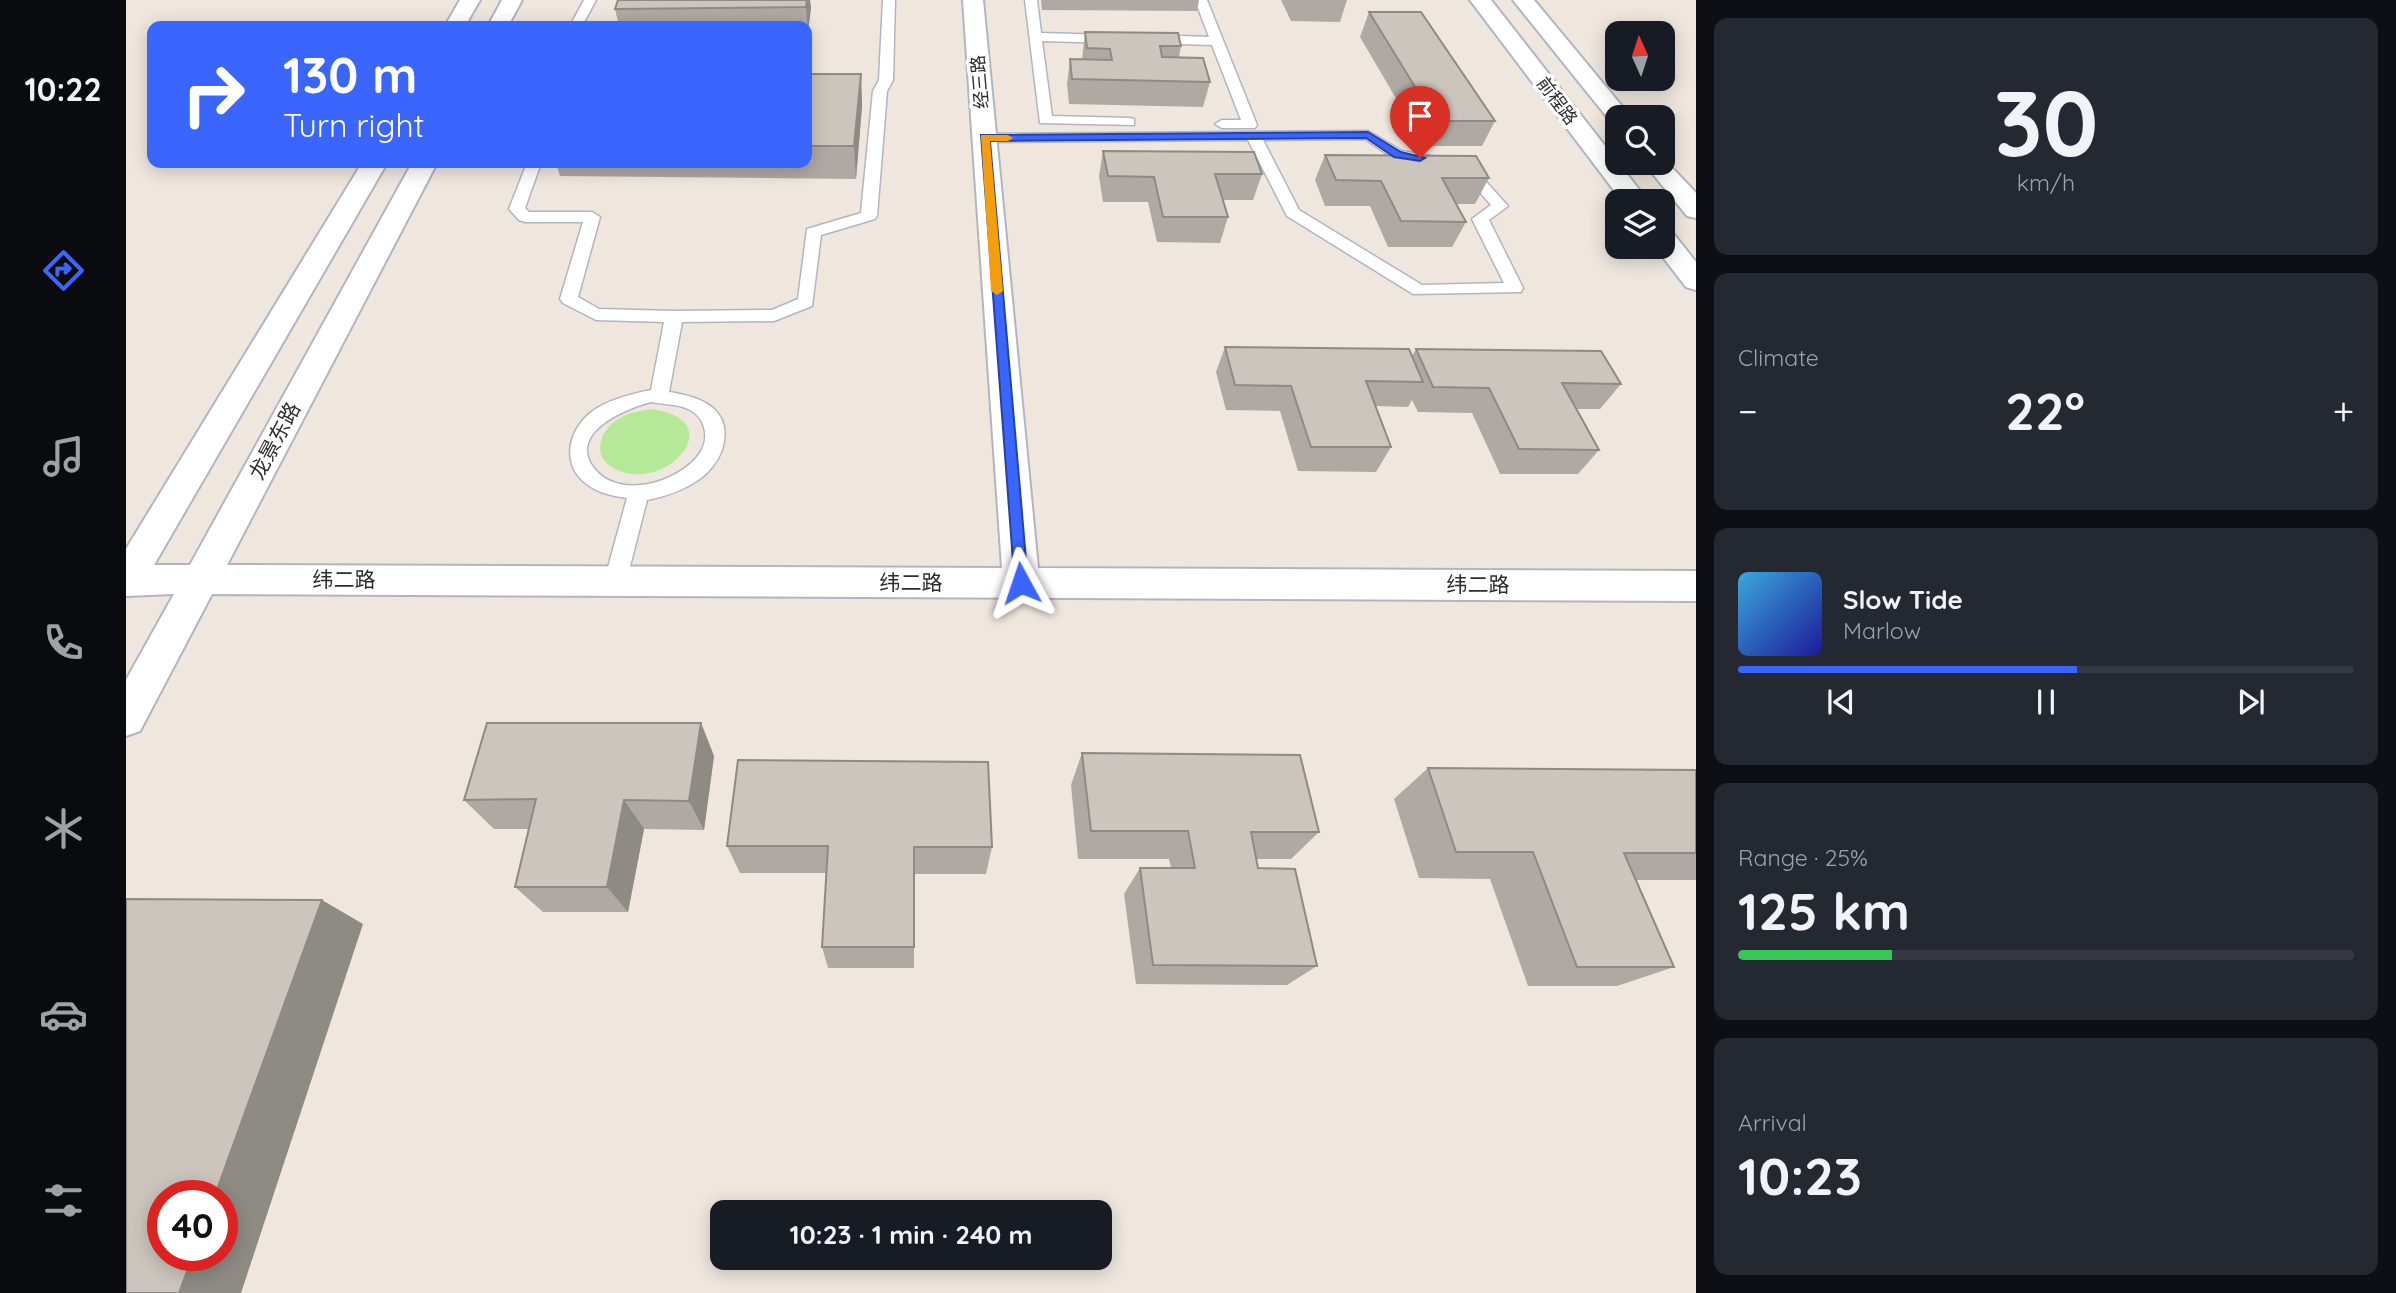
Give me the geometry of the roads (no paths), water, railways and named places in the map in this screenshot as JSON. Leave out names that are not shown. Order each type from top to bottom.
[{"type":"main road","points":[[458,21],[470,0]]},
{"type":"main road","points":[[501,21],[512,0]]},
{"type":"main road","name":"经三路","points":[[973,0],[1021,583]]},
{"type":"main road","name":"前程路","points":[[1480,0],[1625,189]]},
{"type":"main road","name":"前程路","points":[[1522,0],[1609,105]]},
{"type":"main road","points":[[126,580],[371,168]]},
{"type":"main road","name":"龙景东路","points":[[126,718],[422,168]]},
{"type":"main road","points":[[1667,175],[1696,211]]},
{"type":"main road","points":[[1675,254],[1696,281]]},
{"type":"main road","name":"纬二路","points":[[126,580],[1696,586]]},
{"type":"lane","points":[[579,21],[590,0]]},
{"type":"lane","points":[[532,168],[517,209],[525,217],[592,217],[569,299],[596,314],[674,317],[774,315],[806,302],[813,232],[869,216],[874,91],[886,80],[888,0]]},
{"type":"lane","points":[[1031,0],[1045,120],[1250,125],[1201,0]]},
{"type":"lane","points":[[1036,37],[1217,41]]},
{"type":"lane","points":[[984,138],[1368,135],[1398,155],[1466,166],[1500,206],[1480,219],[1515,288],[1419,290],[1293,213],[1254,137]]},
{"type":"lane","points":[[659,396],[674,317]]},
{"type":"lane","points":[[659,396],[687,400],[702,408],[712,418],[717,431],[717,445],[710,460],[697,473],[680,483],[639,493],[618,491],[587,474],[580,461],[582,436],[602,413],[633,399],[659,396]]},
{"type":"lane","points":[[615,582],[639,493]]}]
